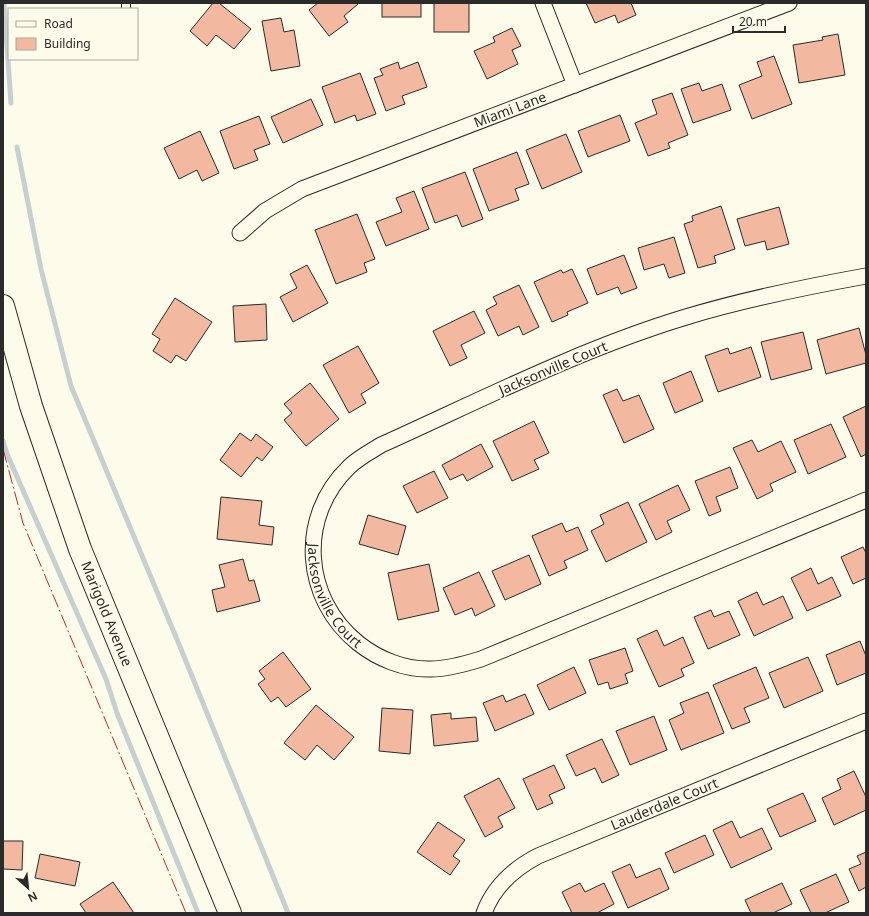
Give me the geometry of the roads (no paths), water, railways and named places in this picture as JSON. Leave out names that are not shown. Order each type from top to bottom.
[{"type":"main road","name":"Marigold Avenue","points":[[3,306],[32,406],[80,548],[230,913]]},
{"type":"street","points":[[543,3],[553,25],[575,85]]},
{"type":"street","name":"Miami Lane","points":[[240,232],[265,211],[302,189],[789,3]]},
{"type":"street","name":"Jacksonville Court","points":[[866,276],[765,295],[685,317],[633,335],[570,360],[381,445],[364,455],[349,467],[327,496],[319,514],[315,532],[312,551],[313,567],[317,582],[329,612],[339,626],[361,646],[384,659],[399,665],[430,669],[448,668],[481,659],[866,500]]},
{"type":"street","name":"Lauderdale Court","points":[[484,913],[491,897],[500,884],[511,873],[538,856],[866,721]]},
{"type":"waterway","points":[[4,3],[11,103]]},
{"type":"waterway","points":[[17,147],[41,269],[71,386],[181,649],[288,913]]},
{"type":"waterway","points":[[3,441],[7,454],[106,679],[117,713],[198,913]]}]
